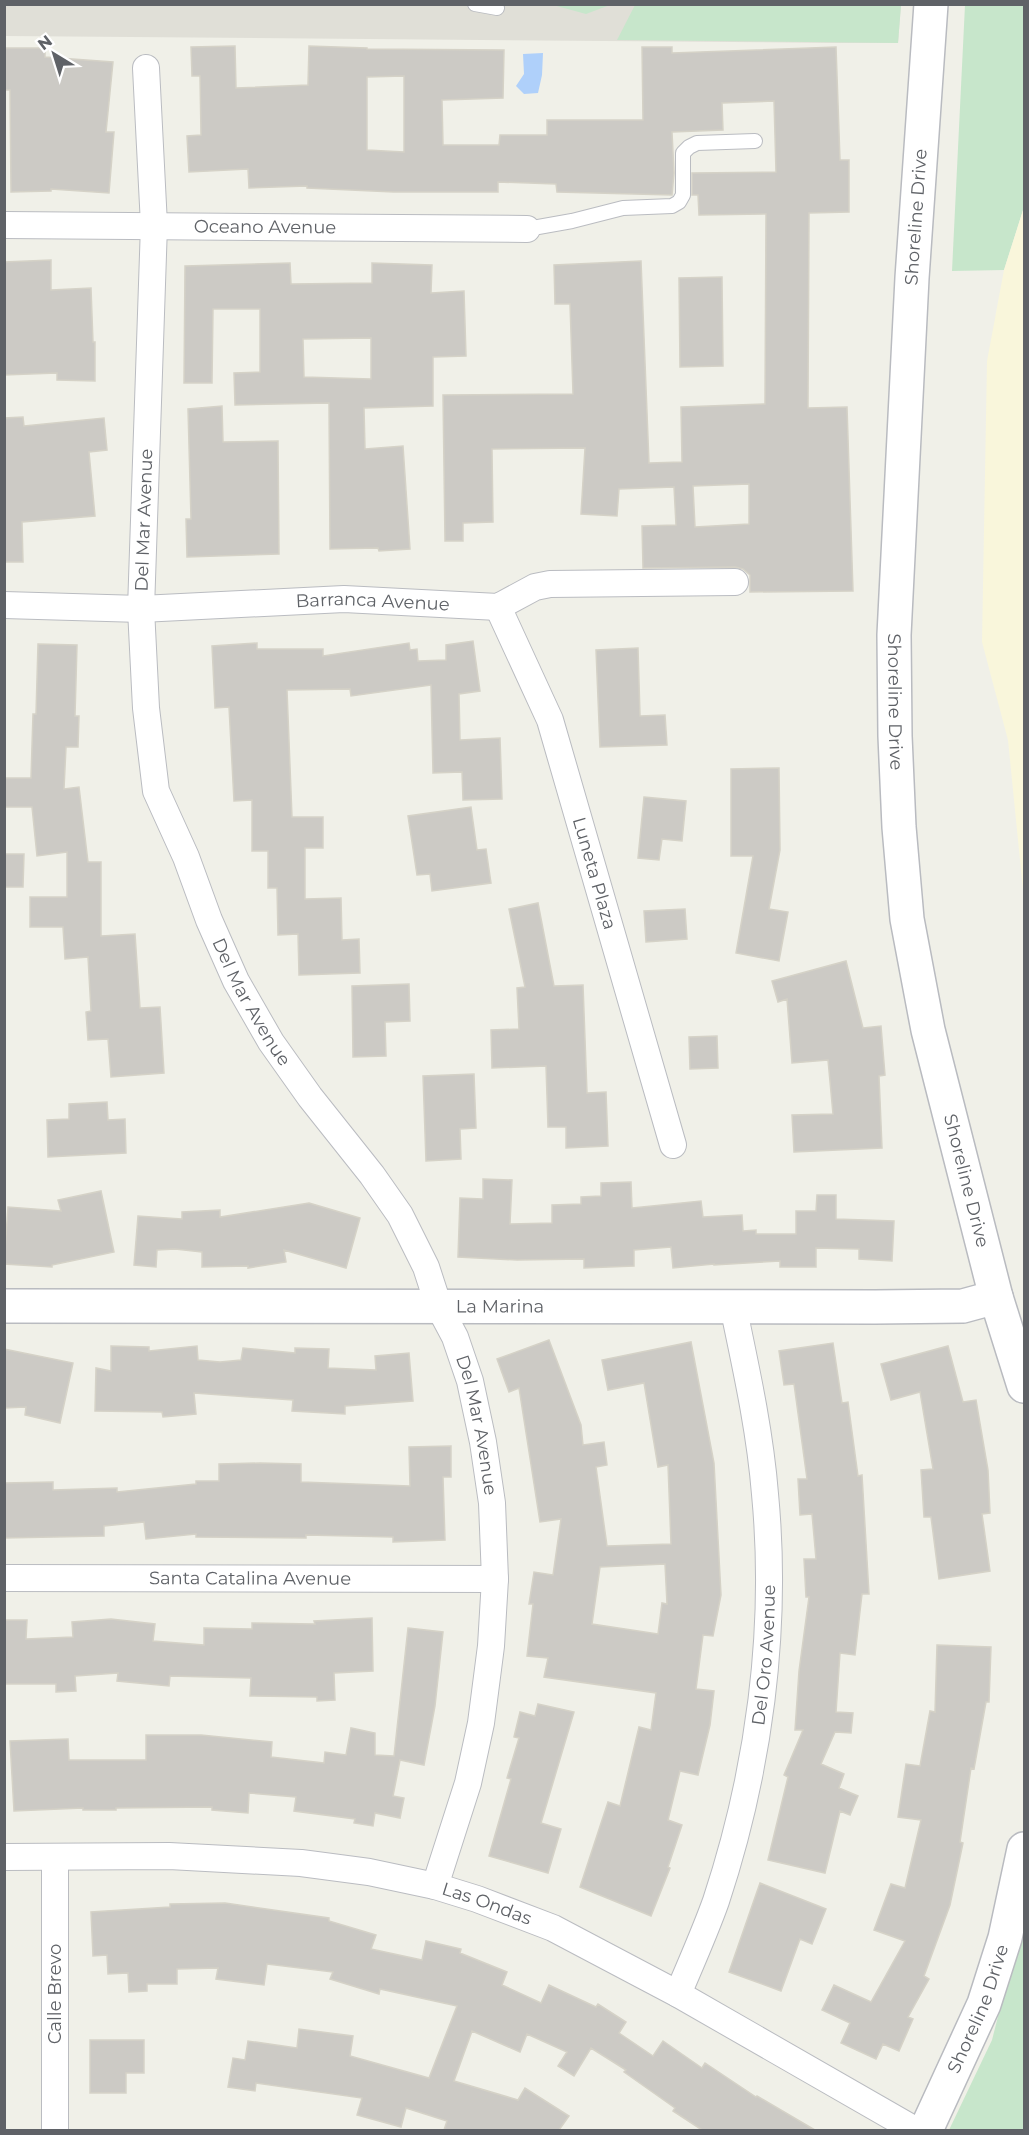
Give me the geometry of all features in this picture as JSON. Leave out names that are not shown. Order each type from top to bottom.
[{"type":"main road","name":"Shoreline Drive","points":[[931,4],[912,278],[894,635],[896,770],[907,919],[927,1030],[996,1297],[1024,1386]]},
{"type":"main road","name":"La Marina","points":[[4,1305],[963,1306],[996,1297]]},
{"type":"main road","name":"Shoreline Drive","points":[[927,2130],[984,2004],[1005,1938],[1024,1849]]},
{"type":"street","name":"Del Mar Avenue","points":[[146,68],[154,225],[141,609],[146,708],[156,791],[186,857],[209,920],[236,981],[271,1042],[310,1098],[372,1175],[400,1215],[426,1267],[439,1307],[455,1337],[470,1381],[483,1442],[492,1503],[495,1579],[491,1646],[481,1723],[468,1783],[435,1886]]},
{"type":"street","name":"Oceano Avenue","points":[[4,225],[527,229]]},
{"type":"street","points":[[498,607],[536,587],[550,584],[735,582]]},
{"type":"street","name":"Barranca Avenue","points":[[4,605],[141,609],[344,599],[498,607]]},
{"type":"street","name":"Luneta Plaza","points":[[498,607],[550,720],[673,1145]]},
{"type":"street","name":"Del Oro Avenue","points":[[678,1994],[715,1903],[734,1840],[755,1747],[766,1660],[769,1591],[765,1492],[750,1384],[734,1306]]},
{"type":"street","name":"Santa Catalina Avenue","points":[[4,1578],[495,1579]]},
{"type":"street","name":"Las Ondas","points":[[4,1857],[169,1856],[301,1863],[369,1872],[435,1886],[554,1928],[678,1994],[915,2130]]},
{"type":"street","name":"Calle Brevo","points":[[55,1857],[55,2130]]},
{"type":"lane","points":[[475,4],[497,8]]},
{"type":"lane","points":[[527,229],[572,221],[623,208],[672,206],[679,202],[683,195],[683,153],[689,147],[697,143],[755,141]]},
{"type":"shaded area","points":[[5,4],[901,5],[898,43],[840,43],[5,36]]},
{"type":"green space","points":[[635,4],[901,5],[898,43],[617,40]]},
{"type":"green space","points":[[553,5],[610,5],[586,14]]},
{"type":"green space","points":[[965,5],[1024,5],[1024,207],[1004,270],[952,271]]},
{"type":"green space","points":[[1024,1914],[1024,2130],[949,2130],[992,2040]]},
{"type":"sand","points":[[1024,207],[1024,900],[1008,740],[982,642],[987,361],[1004,270]]},
{"type":"water","points":[[543,53],[538,93],[524,94],[516,86],[524,74],[523,54]]},
{"type":"building","points":[[235,46],[236,88],[308,85],[309,46],[367,49],[504,50],[503,98],[442,100],[443,145],[499,145],[500,135],[547,135],[547,120],[643,120],[642,47],[672,47],[672,53],[836,47],[840,160],[849,160],[849,212],[809,213],[808,408],[847,407],[853,591],[750,592],[750,575],[743,569],[735,567],[643,568],[642,526],[676,525],[674,487],[619,489],[617,516],[581,514],[585,448],[492,449],[493,522],[463,523],[463,541],[445,541],[443,395],[573,394],[570,304],[555,304],[554,265],[641,261],[649,463],[682,462],[681,407],[765,404],[766,214],[699,215],[698,195],[692,195],[692,173],[776,172],[774,101],[722,103],[723,130],[672,132],[674,173],[672,195],[557,192],[556,184],[498,182],[498,192],[394,192],[307,188],[307,186],[249,188],[248,169],[189,172],[187,136],[201,135],[200,76],[192,76],[191,47]],"holes":[[[404,76],[404,152],[367,150],[367,77]],[[749,484],[749,524],[695,527],[693,486]]]},
{"type":"building","points":[[4,48],[45,48],[45,57],[113,62],[106,132],[114,132],[109,193],[51,189],[51,191],[11,192],[10,90],[4,90]]},
{"type":"building","points":[[51,260],[51,290],[91,288],[95,381],[57,380],[57,373],[4,375],[4,262]]},
{"type":"building","points":[[290,263],[291,284],[372,283],[372,263],[432,265],[431,293],[464,291],[466,356],[433,357],[433,406],[364,408],[365,449],[403,446],[410,549],[379,551],[378,548],[330,549],[329,403],[235,405],[234,373],[260,372],[260,309],[213,309],[212,383],[184,383],[185,266]],"holes":[[[371,338],[371,379],[304,377],[303,339]]]},
{"type":"building","points":[[722,277],[723,366],[680,367],[679,278]]},
{"type":"building","points":[[222,406],[223,442],[278,441],[279,554],[187,557],[186,519],[191,519],[188,409]]},
{"type":"building","points":[[23,417],[24,426],[104,418],[107,450],[89,452],[95,516],[22,522],[23,562],[4,562],[4,418]]},
{"type":"building","points":[[473,641],[480,691],[459,694],[460,740],[500,738],[502,799],[463,800],[462,772],[433,773],[431,685],[351,696],[350,689],[287,690],[292,817],[323,817],[323,848],[305,848],[305,899],[341,898],[342,940],[359,939],[360,973],[299,975],[298,934],[278,935],[277,888],[268,888],[268,851],[252,851],[252,800],[234,801],[229,707],[215,708],[212,646],[257,643],[257,649],[323,649],[323,656],[409,643],[410,650],[417,649],[418,661],[446,660],[446,645]]},
{"type":"building","points":[[38,644],[77,645],[75,716],[79,716],[78,747],[66,747],[64,789],[79,787],[88,862],[101,862],[101,936],[135,934],[140,1008],[160,1007],[164,1073],[111,1077],[108,1039],[88,1040],[86,1012],[91,1011],[88,957],[65,959],[63,927],[30,927],[30,897],[67,897],[67,852],[37,856],[32,807],[4,807],[4,778],[31,778]]},
{"type":"building","points":[[638,648],[640,716],[665,715],[667,745],[600,747],[596,650]]},
{"type":"building","points":[[779,768],[780,850],[769,909],[788,912],[779,961],[736,953],[753,856],[731,856],[731,769]]},
{"type":"building","points":[[644,797],[686,801],[682,841],[662,839],[659,860],[638,858]]},
{"type":"building","points":[[471,807],[477,850],[486,849],[491,883],[432,891],[430,874],[417,875],[408,816]]},
{"type":"building","points":[[4,854],[24,854],[23,887],[4,887]]},
{"type":"building","points":[[538,903],[554,986],[583,985],[587,1093],[606,1092],[608,1146],[566,1148],[566,1127],[548,1127],[546,1066],[492,1068],[491,1030],[519,1029],[517,988],[525,987],[509,909]]},
{"type":"building","points":[[685,909],[687,939],[646,942],[644,911]]},
{"type":"building","points":[[846,961],[863,1028],[881,1026],[885,1075],[879,1076],[882,1148],[794,1152],[792,1115],[833,1114],[828,1060],[792,1063],[787,999],[778,1002],[772,981]]},
{"type":"building","points":[[409,984],[410,1021],[385,1022],[386,1056],[353,1057],[352,986]]},
{"type":"building","points":[[717,1036],[718,1068],[690,1069],[689,1037]]},
{"type":"building","points":[[474,1074],[476,1128],[460,1129],[461,1159],[426,1161],[423,1076]]},
{"type":"building","points":[[107,1102],[108,1120],[125,1119],[126,1153],[48,1157],[47,1120],[69,1119],[69,1104]]},
{"type":"building","points":[[483,1179],[512,1180],[510,1224],[552,1223],[552,1205],[581,1204],[581,1197],[601,1196],[601,1183],[631,1182],[632,1208],[701,1201],[703,1217],[742,1215],[743,1231],[756,1230],[756,1234],[796,1234],[796,1211],[816,1211],[817,1195],[836,1195],[836,1219],[894,1221],[892,1261],[859,1259],[859,1249],[816,1248],[816,1267],[780,1267],[780,1261],[673,1268],[671,1247],[634,1250],[634,1266],[584,1268],[584,1259],[517,1260],[458,1257],[460,1198],[483,1199]]},
{"type":"building","points":[[101,1191],[114,1252],[52,1265],[52,1267],[4,1264],[8,1207],[61,1211],[58,1200]]},
{"type":"building","points":[[309,1203],[360,1218],[346,1268],[284,1250],[286,1262],[248,1268],[248,1266],[202,1267],[202,1252],[175,1249],[157,1250],[156,1267],[134,1265],[138,1216],[182,1219],[182,1212],[220,1210],[220,1217]]},
{"type":"building","points":[[549,1340],[581,1425],[583,1445],[604,1442],[607,1465],[596,1467],[607,1546],[671,1544],[668,1465],[658,1467],[644,1383],[608,1390],[602,1360],[691,1342],[714,1463],[721,1595],[713,1636],[703,1635],[696,1689],[714,1691],[710,1725],[698,1775],[680,1771],[668,1820],[682,1825],[668,1867],[670,1868],[651,1916],[580,1887],[608,1802],[620,1806],[639,1727],[651,1730],[656,1693],[544,1677],[548,1658],[527,1656],[533,1604],[529,1604],[534,1572],[553,1575],[561,1519],[540,1522],[519,1388],[509,1392],[497,1359]],"holes":[[[665,1564],[667,1604],[662,1603],[658,1634],[592,1624],[600,1567]]]},
{"type":"building","points":[[833,1343],[842,1403],[848,1402],[858,1476],[862,1475],[869,1594],[862,1594],[855,1655],[840,1653],[836,1712],[853,1713],[851,1733],[835,1732],[821,1764],[844,1774],[839,1788],[858,1796],[850,1815],[840,1811],[825,1873],[768,1860],[788,1777],[784,1775],[803,1730],[795,1730],[799,1671],[809,1597],[806,1597],[804,1559],[816,1559],[812,1514],[800,1515],[798,1479],[807,1479],[794,1384],[784,1385],[779,1351]]},
{"type":"building","points":[[111,1346],[149,1347],[149,1351],[197,1346],[198,1360],[220,1362],[241,1360],[243,1348],[295,1353],[295,1348],[329,1349],[328,1368],[376,1370],[375,1356],[409,1353],[413,1401],[345,1406],[345,1414],[292,1411],[293,1400],[194,1393],[196,1414],[163,1417],[162,1412],[95,1411],[96,1368],[111,1371]]},
{"type":"building","points":[[948,1346],[963,1402],[976,1400],[988,1470],[990,1513],[982,1514],[990,1571],[939,1579],[931,1517],[924,1517],[921,1470],[933,1469],[920,1392],[891,1400],[881,1364]]},
{"type":"building","points":[[4,1349],[73,1363],[60,1423],[25,1415],[26,1407],[4,1408]]},
{"type":"building","points":[[451,1446],[451,1477],[443,1477],[445,1540],[393,1542],[393,1537],[306,1535],[306,1538],[196,1537],[196,1534],[146,1539],[144,1522],[104,1526],[104,1536],[4,1538],[4,1483],[53,1482],[53,1490],[117,1488],[117,1492],[196,1484],[196,1481],[219,1481],[219,1464],[260,1463],[301,1464],[301,1482],[410,1486],[409,1447]]},
{"type":"building","points":[[372,1618],[373,1671],[334,1673],[335,1700],[317,1701],[317,1697],[250,1696],[251,1678],[170,1676],[169,1686],[117,1681],[118,1673],[75,1676],[76,1691],[56,1692],[56,1684],[4,1684],[4,1620],[27,1620],[26,1639],[73,1637],[72,1622],[111,1619],[155,1624],[153,1641],[204,1645],[204,1628],[252,1629],[252,1623],[315,1624],[314,1621]]},
{"type":"building","points":[[408,1628],[443,1632],[435,1706],[424,1765],[400,1760],[393,1796],[404,1798],[400,1818],[375,1813],[373,1826],[354,1823],[355,1819],[294,1811],[296,1797],[249,1793],[248,1813],[212,1810],[212,1807],[14,1811],[10,1741],[68,1739],[69,1760],[146,1760],[146,1735],[201,1735],[272,1742],[271,1757],[324,1763],[325,1752],[346,1755],[351,1728],[375,1733],[375,1755],[394,1756]]},
{"type":"building","points":[[937,1645],[991,1647],[989,1702],[986,1702],[974,1769],[971,1768],[960,1842],[963,1843],[950,1905],[924,1976],[929,1979],[908,2017],[913,2019],[899,2051],[883,2044],[876,2059],[841,2043],[850,2023],[822,2010],[834,1985],[871,2002],[905,1941],[874,1930],[891,1884],[905,1888],[921,1820],[898,1817],[906,1764],[920,1766],[930,1711],[935,1712]]},
{"type":"building","points":[[538,1704],[574,1712],[541,1823],[561,1829],[548,1873],[489,1856],[511,1779],[507,1778],[519,1738],[514,1737],[520,1712],[535,1716]]},
{"type":"building","points":[[760,1883],[826,1909],[812,1944],[800,1939],[781,1991],[729,1972]]},
{"type":"building","points":[[225,1903],[329,1918],[329,1921],[376,1935],[371,1949],[422,1960],[426,1941],[461,1949],[460,1953],[507,1972],[502,1985],[541,2003],[549,1985],[596,2007],[598,2004],[626,2022],[619,2033],[653,2056],[663,2041],[702,2068],[705,2063],[756,2097],[815,2130],[702,2130],[673,2111],[675,2108],[624,2072],[626,2070],[591,2048],[574,2076],[558,2066],[567,2052],[527,2034],[520,2052],[472,2031],[454,2081],[518,2100],[525,2088],[569,2116],[559,2130],[444,2130],[447,2121],[406,2108],[401,2127],[357,2115],[362,2098],[256,2083],[255,2091],[228,2087],[233,2058],[245,2060],[248,2041],[297,2048],[299,2029],[353,2036],[350,2056],[429,2078],[457,2006],[380,1989],[379,1994],[330,1979],[333,1972],[267,1964],[264,1985],[216,1979],[218,1968],[177,1969],[177,1984],[147,1984],[147,1991],[129,1992],[128,1973],[108,1974],[107,1955],[93,1956],[91,1912],[170,1907],[170,1904]]},
{"type":"building","points":[[90,2040],[144,2040],[144,2073],[126,2073],[126,2093],[90,2093]]}]
